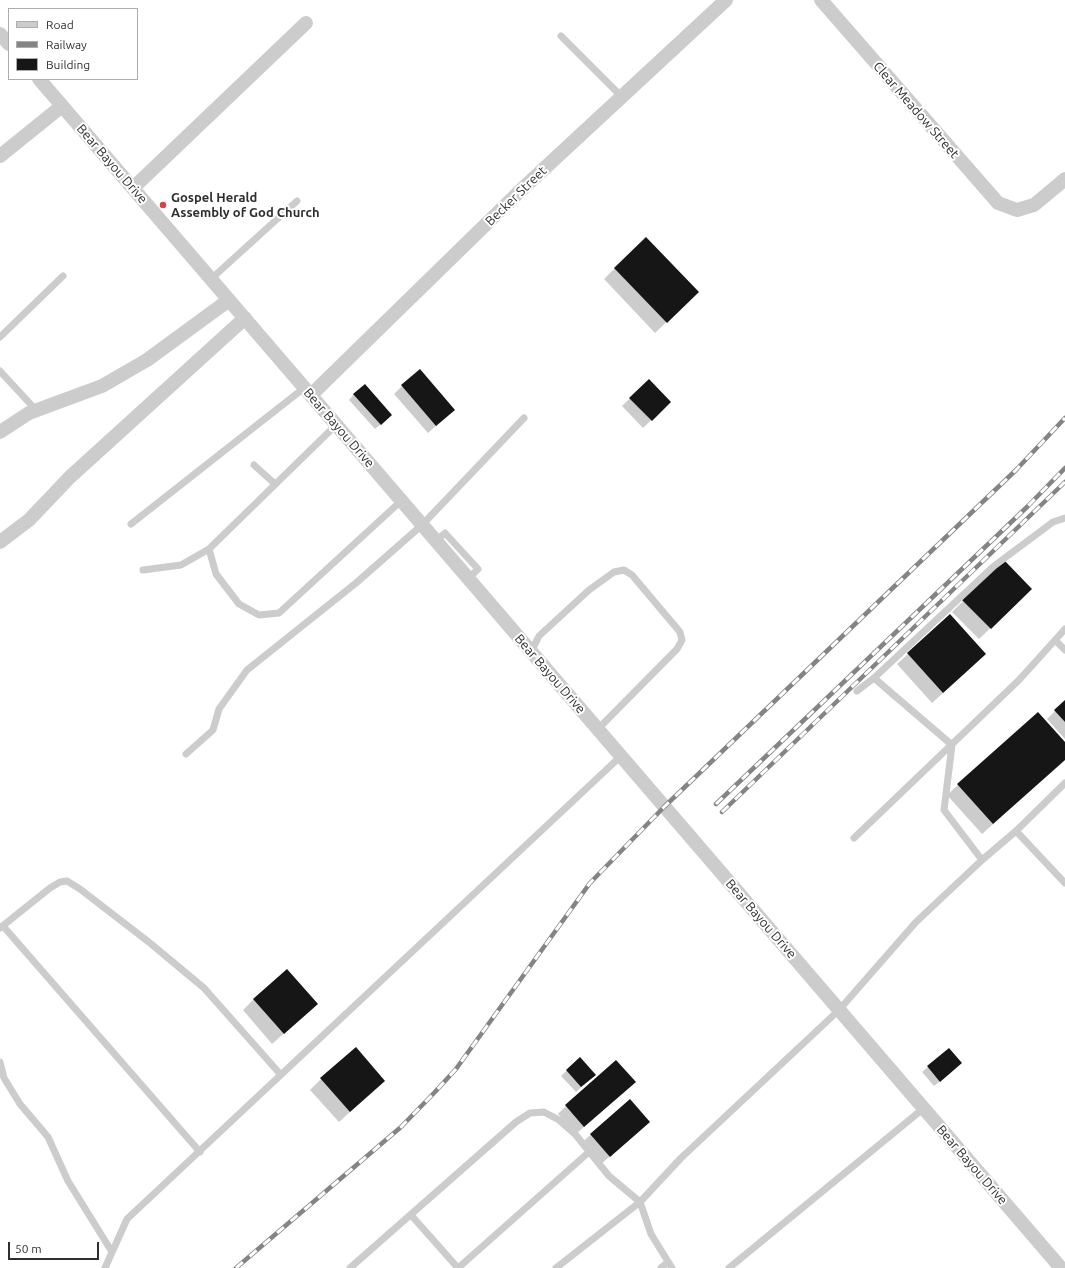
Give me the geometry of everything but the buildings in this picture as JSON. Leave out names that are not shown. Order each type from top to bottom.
[{"type":"street","name":"Becker Street","points":[[307,391],[726,0]]},
{"type":"street","name":"Clear Meadow Street","points":[[821,0],[981,186],[998,203],[1017,210],[1034,205],[1065,179]]},
{"type":"street","points":[[133,188],[306,23]]},
{"type":"street","points":[[0,34],[8,43]]},
{"type":"street","name":"Bear Bayou Drive","points":[[40,80],[1061,1268]]},
{"type":"street","points":[[0,156],[62,106]]},
{"type":"street","points":[[0,432],[36,410],[102,386],[115,379],[147,360],[229,300]]},
{"type":"street","points":[[0,542],[29,520],[70,477],[244,318]]},
{"type":"lane","points":[[561,36],[622,97]]},
{"type":"lane","points":[[210,278],[297,201]]},
{"type":"lane","points":[[0,337],[63,276]]},
{"type":"lane","points":[[0,371],[36,410]]},
{"type":"lane","points":[[131,524],[307,391]]},
{"type":"lane","points":[[186,754],[213,730],[219,709],[247,670],[356,583],[422,525],[524,418]]},
{"type":"lane","points":[[143,570],[181,565],[209,550],[336,425]]},
{"type":"lane","points":[[254,465],[275,484]]},
{"type":"lane","points":[[209,550],[216,574],[239,604],[258,615],[279,614],[401,501]]},
{"type":"lane","points":[[857,691],[874,678],[994,566],[1053,522],[1065,518]]},
{"type":"lane","points":[[531,652],[539,636],[589,590],[614,572],[624,570],[632,574],[680,632],[682,640],[677,650],[598,729]]},
{"type":"lane","points":[[854,838],[1019,680],[1065,629]]},
{"type":"lane","points":[[1054,640],[1065,650]]},
{"type":"lane","points":[[874,678],[952,745]]},
{"type":"lane","points":[[952,745],[944,810],[982,860]]},
{"type":"lane","points":[[105,1268],[128,1219],[621,756]]},
{"type":"lane","points":[[556,1268],[640,1202],[681,1158],[839,1010],[916,922],[982,860],[1016,831],[1065,783]]},
{"type":"lane","points":[[1016,831],[1065,883]]},
{"type":"lane","points":[[200,1152],[1,927],[50,888],[60,882],[67,881],[80,888],[204,988],[281,1075]]},
{"type":"lane","points":[[0,1062],[4,1078],[20,1104],[48,1138],[68,1181],[112,1252]]},
{"type":"lane","points":[[729,1268],[924,1108]]},
{"type":"lane","points":[[350,1268],[516,1122],[530,1114],[544,1112],[559,1120],[575,1134],[609,1176],[640,1202],[651,1234],[670,1265],[661,1268]]},
{"type":"lane","points":[[411,1215],[458,1268],[589,1152]]},
{"type":"railway","points":[[236,1268],[401,1127],[456,1069],[590,883],[664,807],[1016,470],[1065,418]]},
{"type":"railway","points":[[716,804],[1027,507],[1065,468]]},
{"type":"railway","points":[[722,812],[1065,482]]},
{"type":"place","name":"Gospel Herald Assembly of God Church","points":[[163,205]]}]
